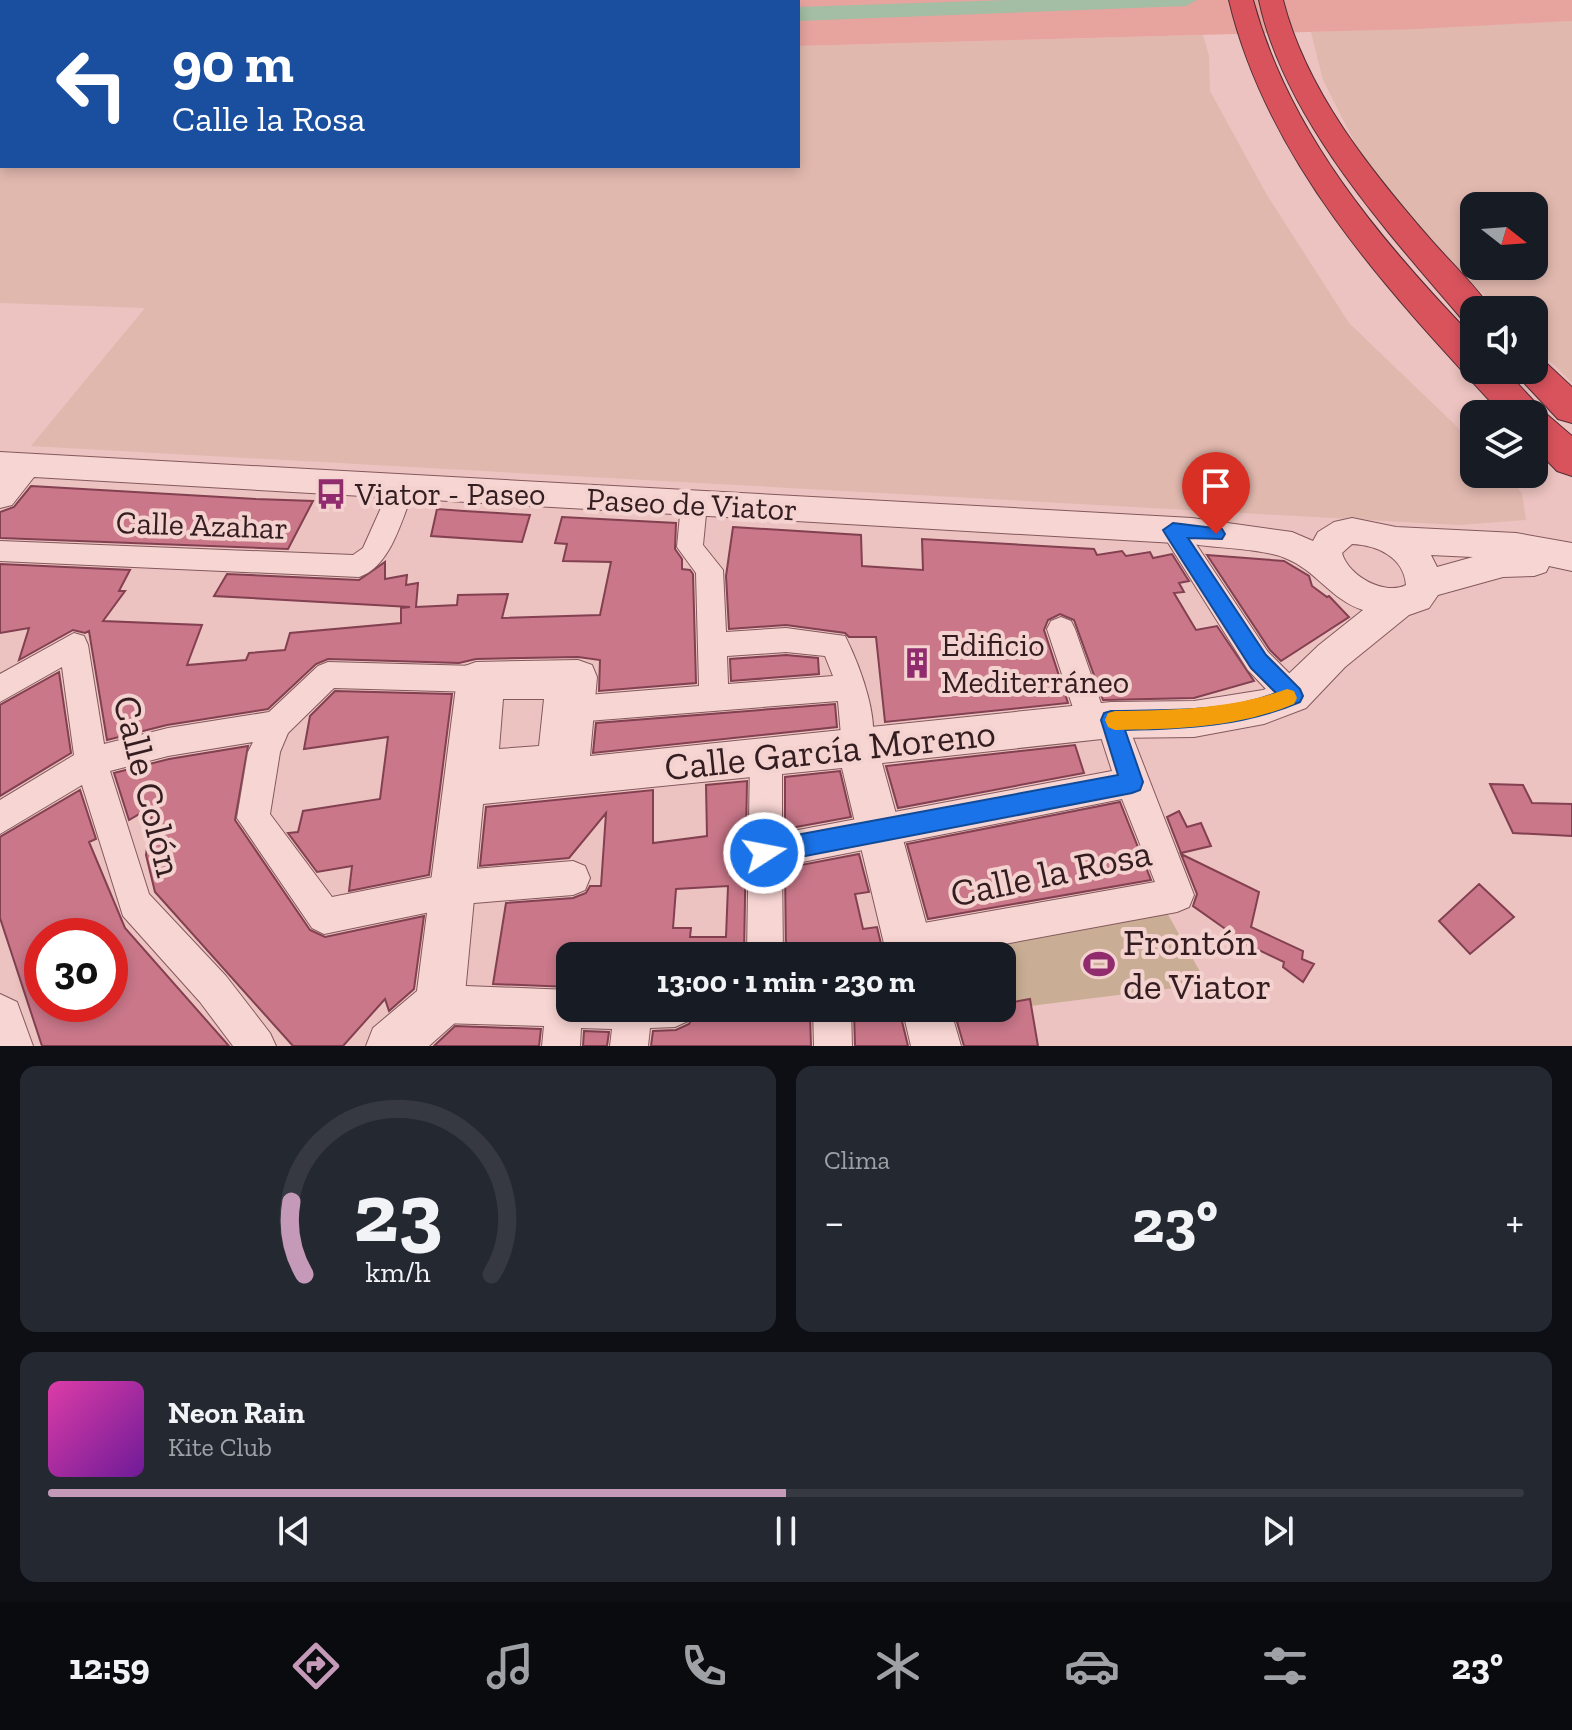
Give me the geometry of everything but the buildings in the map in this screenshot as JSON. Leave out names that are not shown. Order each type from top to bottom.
[{"type":"highway","points":[[1241,0],[1261,68],[1295,131],[1341,203],[1418,300],[1460,346]]},
{"type":"highway","points":[[1271,0],[1296,69],[1335,138],[1358,172],[1462,296]]},
{"type":"highway","points":[[1496,384],[1512,400]]},
{"type":"highway","points":[[1545,384],[1572,410]]},
{"type":"highway","points":[[1548,437],[1572,461]]},
{"type":"street","name":"Paseo de Viator","points":[[12,465],[1182,530],[1292,545],[1337,563]]},
{"type":"street","points":[[0,496],[12,465]]},
{"type":"street","name":"Calle Azahar","points":[[0,551],[359,566],[373,554],[402,487]]},
{"type":"street","points":[[694,504],[690,547],[709,570],[714,700]]},
{"type":"street","points":[[1182,530],[1258,661],[1292,696]]},
{"type":"street","points":[[1396,604],[1337,563],[1361,531],[1393,540],[1516,546],[1572,557]]},
{"type":"street","points":[[1393,540],[1418,560],[1396,604]]},
{"type":"street","points":[[1396,604],[1503,563],[1572,557]]},
{"type":"street","name":"Calle García Moreno","points":[[465,786],[1102,721],[1194,719],[1264,707],[1292,696],[1396,604]]},
{"type":"street","points":[[1061,629],[1102,721]]},
{"type":"street","points":[[712,645],[786,640],[835,645],[852,687],[858,747],[907,942]]},
{"type":"street","name":"Calle Colón","points":[[0,689],[74,645],[91,762],[135,904],[213,989],[257,1046]]},
{"type":"street","points":[[567,778],[566,699],[578,677],[476,679],[328,675],[277,724],[264,752],[253,818],[324,916],[474,886],[573,878]]},
{"type":"street","points":[[440,1004],[476,679]]},
{"type":"street","points":[[566,699],[714,700],[852,687]]},
{"type":"street","name":"Calle la Rosa","points":[[948,942],[1177,895],[1132,782],[1102,721]]},
{"type":"street","points":[[0,818],[91,762],[168,742],[277,724]]},
{"type":"street","points":[[765,942],[766,756]]},
{"type":"street","points":[[764,853],[1132,782]]},
{"type":"street","points":[[391,1046],[440,1004],[556,1008]]},
{"type":"street","points":[[0,1019],[8,1046]]},
{"type":"street","points":[[561,1046],[563,1022]]},
{"type":"street","points":[[611,1022],[631,1028]]},
{"type":"street","points":[[832,1022],[833,1046]]},
{"type":"street","points":[[930,1022],[936,1046]]},
{"type":"shaded area","points":[[1572,21],[1572,383],[1548,359],[1548,296],[1485,296],[1469,280],[1548,280],[1548,192],[1460,192],[1460,271],[1366,165],[1323,80],[1311,32]]},
{"type":"shaded area","points":[[1203,35],[1209,56],[1210,91],[1267,195],[1349,323],[1460,430],[1460,488],[1518,488],[1522,493],[1526,520],[1459,525],[31,446],[145,308],[0,303],[0,168],[800,168],[800,46]]},
{"type":"shaded area","name":"Frontón de Viator","points":[[1166,911],[1207,984],[1016,1008],[1016,942],[993,942],[989,931]]},
{"type":"sand","points":[[800,0],[1572,0],[1572,21],[1416,29],[800,46]]},
{"type":"waterway","points":[[800,14],[1186,0]]},
{"type":"slow traffic","points":[[1115,720],[1194,719],[1264,707],[1287,698]]},
{"type":"place","name":"Viator - Paseo","points":[[331,494]]},
{"type":"place","name":"Edificio Mediterráneo","points":[[917,663]]},
{"type":"place","name":"Frontón de Viator","points":[[1099,964]]},
{"type":"route","points":[[764,853],[1132,782],[1111,720],[1194,719],[1264,707],[1292,696],[1258,661],[1173,530],[1216,534]]}]
